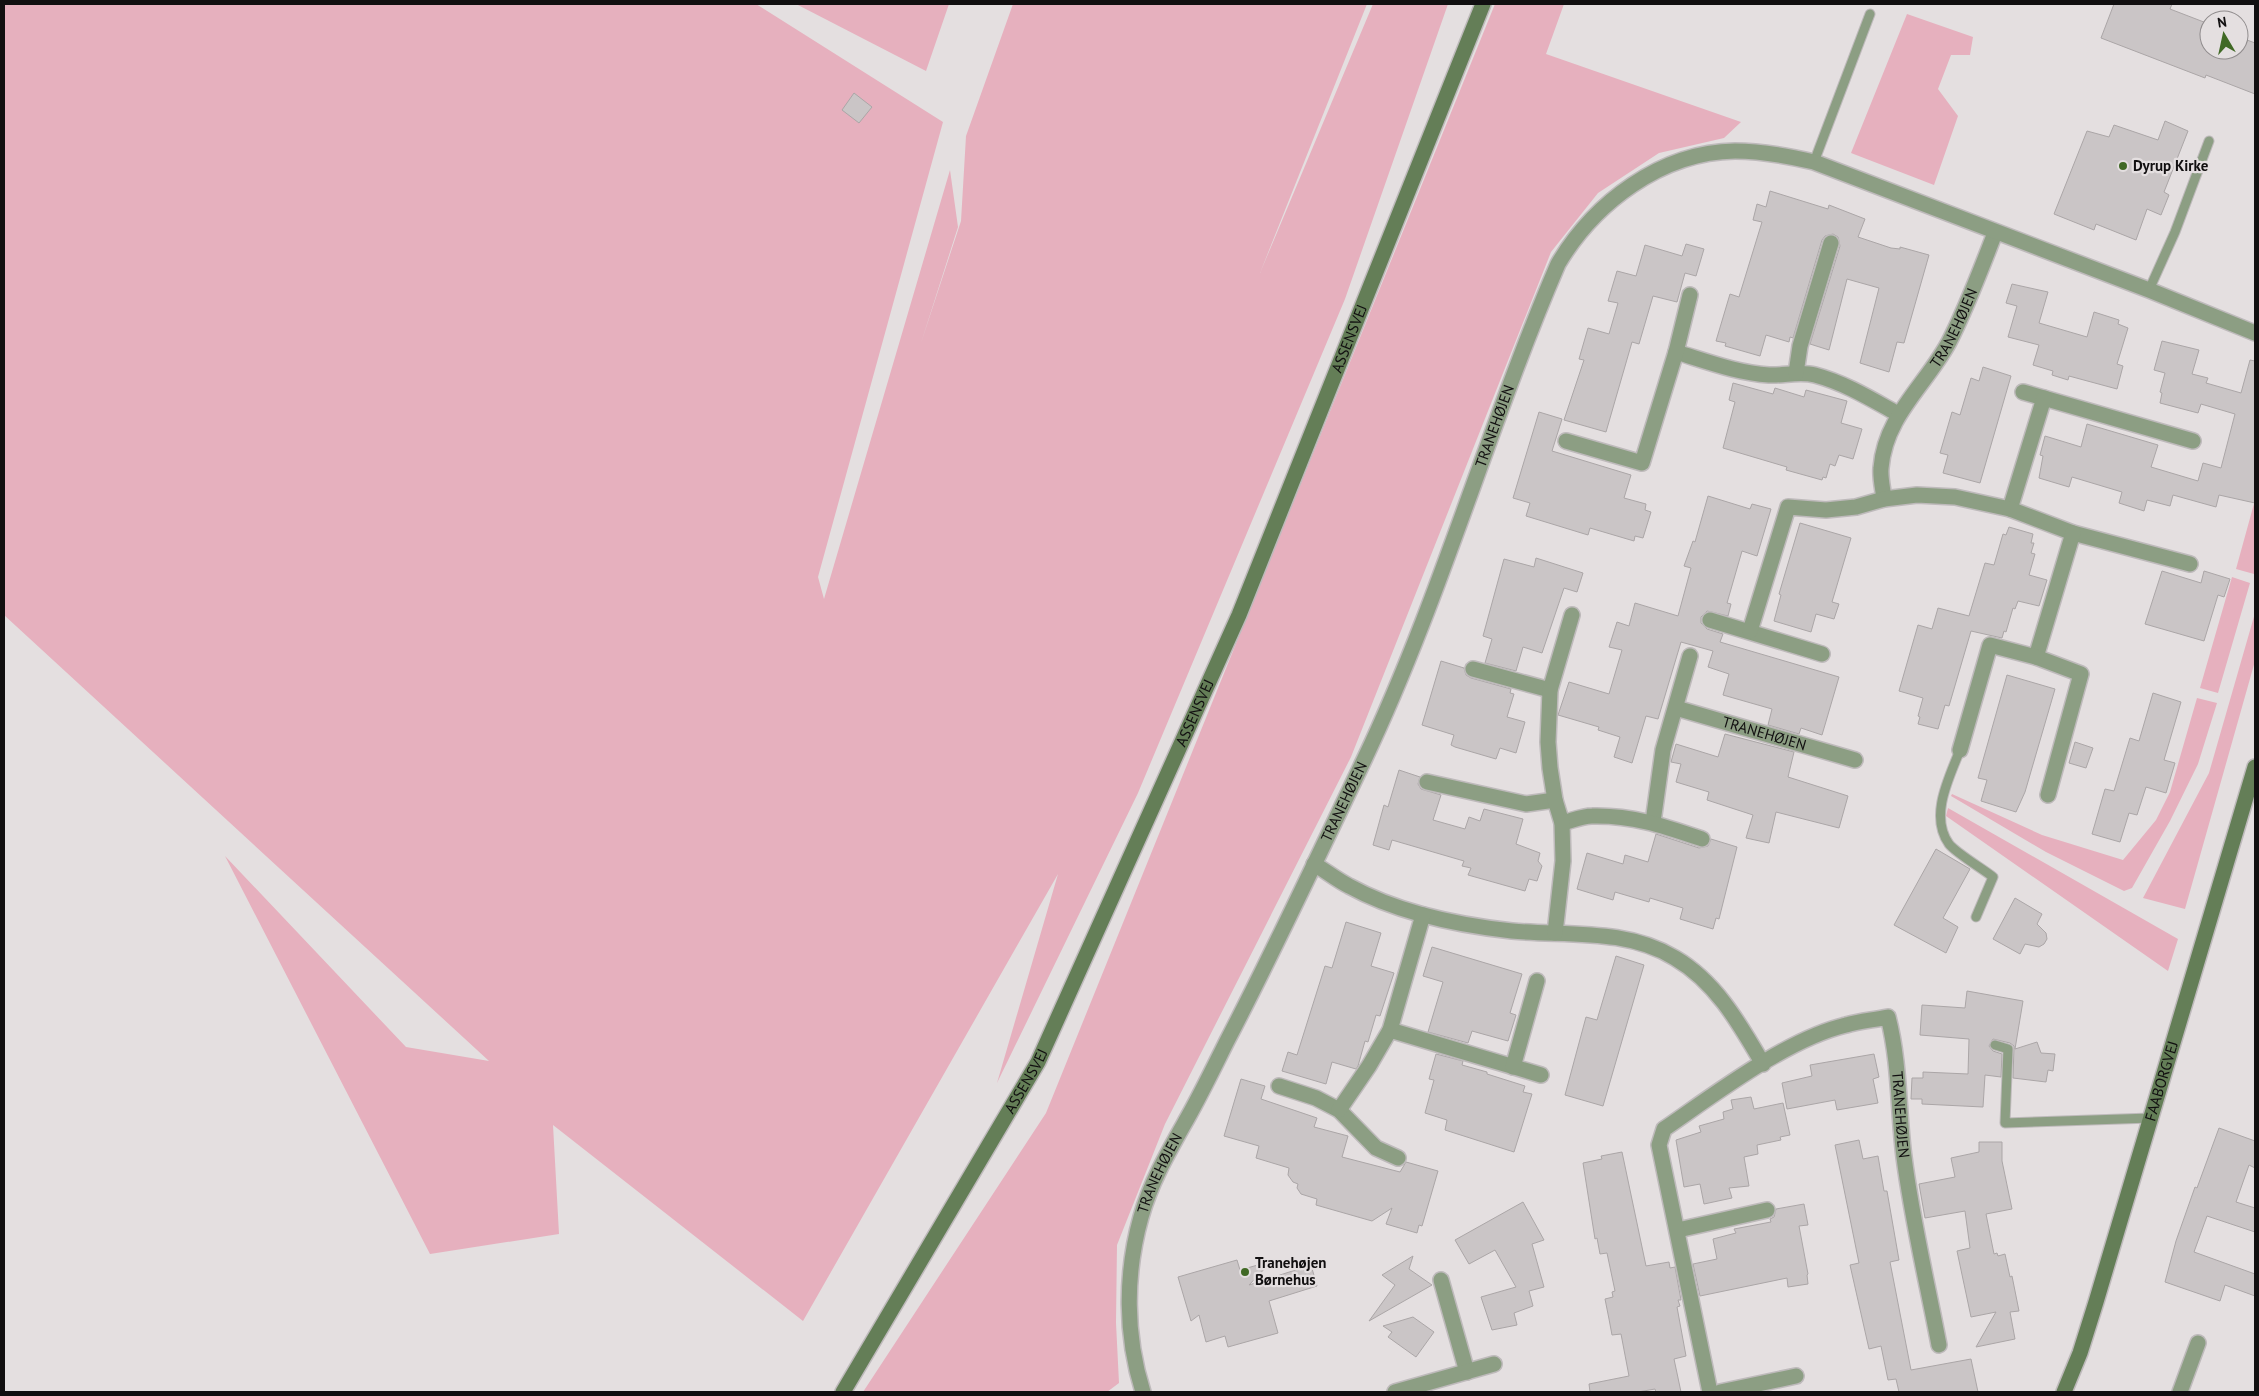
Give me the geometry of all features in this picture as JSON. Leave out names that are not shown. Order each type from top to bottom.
[{"type":"main road","name":"ASSENSVEJ","points":[[843,1392],[1038,1062],[1239,615],[1483,4]]},
{"type":"main road","name":"FAABORGVEJ","points":[[2064,1392],[2080,1353],[2096,1302],[2255,767]]},
{"type":"street","name":"TRANEHØJEN","points":[[1143,1392],[1132,1343],[1129,1306],[1130,1272],[1142,1216],[1152,1186],[1224,1047],[1366,756],[1414,643],[1543,298],[1558,264],[1570,243],[1601,208],[1629,187],[1660,170],[1697,156],[1733,151],[1778,154],[1814,162],[2253,331]]},
{"type":"street","name":"TRANEHØJEN","points":[[1884,499],[1880,469],[1886,443],[1898,414],[1948,344],[1967,306],[1995,232]]},
{"type":"street","points":[[1796,373],[1800,346],[1831,243]]},
{"type":"street","points":[[1566,441],[1642,463],[1676,352],[1690,295]]},
{"type":"street","points":[[1676,352],[1739,370],[1770,375],[1812,374],[1836,382],[1898,414]]},
{"type":"street","points":[[2023,392],[2193,441]]},
{"type":"street","points":[[2010,509],[2044,398]]},
{"type":"street","points":[[1750,631],[1788,507],[1826,510],[1856,507],[1884,499],[1917,495],[1955,497],[2010,509],[2074,533],[2190,564]]},
{"type":"street","points":[[2036,657],[2074,533]]},
{"type":"street","points":[[1555,933],[1563,861],[1562,823],[1555,800],[1548,742],[1550,690],[1572,615]]},
{"type":"street","points":[[1710,620],[1822,654]]},
{"type":"street","points":[[1960,750],[1990,645],[2036,657],[2081,674],[2048,796]]},
{"type":"street","points":[[1653,822],[1663,750],[1690,656]]},
{"type":"street","points":[[1474,669],[1550,690]]},
{"type":"street","name":"TRANEHØJEN","points":[[1676,708],[1855,760]]},
{"type":"street","points":[[1427,782],[1526,804],[1555,800]]},
{"type":"street","points":[[1562,823],[1590,816],[1653,822],[1702,839]]},
{"type":"street","points":[[1314,864],[1350,887],[1423,915],[1512,931],[1608,936],[1642,944],[1674,957],[1699,975],[1722,999],[1763,1064]]},
{"type":"street","points":[[1339,1110],[1355,1089],[1390,1030],[1423,915]]},
{"type":"street","points":[[1513,1067],[1537,981]]},
{"type":"street","name":"TRANEHØJEN","points":[[1710,1392],[1659,1145],[1664,1129],[1763,1064],[1802,1041],[1845,1025],[1888,1018],[1896,1066],[1907,1181],[1939,1345]]},
{"type":"street","points":[[1390,1030],[1540,1075]]},
{"type":"street","points":[[1279,1086],[1316,1098],[1339,1110],[1376,1148],[1398,1158]]},
{"type":"street","points":[[1678,1230],[1767,1210]]},
{"type":"street","points":[[1441,1280],[1467,1372]]},
{"type":"street","points":[[2180,1392],[2198,1343]]},
{"type":"street","points":[[1396,1392],[1494,1364]]},
{"type":"street","points":[[1720,1392],[1796,1376]]},
{"type":"lane","points":[[1814,162],[1870,14]]},
{"type":"lane","points":[[2149,290],[2175,232],[2209,141]]},
{"type":"lane","points":[[1960,750],[1942,794],[1942,825],[1950,844],[1993,877],[1976,917]]},
{"type":"lane","points":[[1995,1045],[2008,1049],[2005,1123],[2151,1118]]},
{"type":"shaded area","points":[[4,4],[756,4],[943,122],[818,577],[824,599],[950,170],[958,227],[920,346],[961,221],[966,136],[1013,4],[1367,4],[1260,273],[1373,4],[1448,4],[1345,299],[1138,793],[997,1083],[1058,874],[803,1321],[553,1125],[559,1234],[430,1254],[225,856],[406,1047],[489,1061],[4,615]]},
{"type":"shaded area","points":[[796,4],[949,4],[926,71]]},
{"type":"shaded area","points":[[1495,4],[1564,4],[1546,54],[1741,122],[1724,138],[1659,153],[1598,193],[1551,252],[1351,757],[1165,1124],[1117,1245],[1116,1323],[1119,1383],[1107,1392],[863,1392],[1046,1113]]},
{"type":"shaded area","points":[[1907,14],[1973,37],[1970,55],[1951,55],[1938,89],[1958,116],[1934,185],[1851,153]]},
{"type":"shaded area","points":[[2255,500],[2255,570],[2254,574],[2236,569]]},
{"type":"shaded area","points":[[2232,577],[2250,583],[2218,693],[2200,688]]},
{"type":"shaded area","points":[[2255,613],[2255,661],[2185,909],[2143,898],[2209,773]]},
{"type":"shaded area","points":[[2197,698],[2217,703],[2198,764],[2170,821],[2132,888],[2124,891],[2046,852],[1951,796],[1952,794],[2042,835],[2123,860],[2156,820],[2170,792]]},
{"type":"shaded area","points":[[1948,808],[2178,939],[2168,971],[1946,816]]},
{"type":"building","points":[[2114,4],[2172,4],[2170,9],[2199,20],[2199,60],[2249,60],[2249,41],[2255,43],[2255,94],[2206,75],[2205,78],[2101,38]]},
{"type":"building","points":[[854,93],[872,107],[859,123],[842,110]]},
{"type":"building","name":"Dyrup Kirke","points":[[2165,121],[2188,131],[2164,192],[2169,195],[2161,215],[2147,209],[2136,240],[2096,224],[2094,230],[2054,214],[2087,131],[2109,137],[2114,125],[2158,140]]},
{"type":"building","points":[[1770,191],[1828,209],[1829,205],[1865,219],[1858,237],[1891,248],[1900,249],[1900,247],[1929,255],[1904,343],[1897,342],[1889,372],[1860,363],[1879,288],[1847,279],[1829,350],[1810,344],[1840,246],[1838,237],[1833,234],[1825,236],[1822,240],[1793,338],[1790,337],[1789,342],[1766,335],[1760,356],[1725,346],[1726,343],[1716,341],[1730,294],[1739,297],[1762,222],[1753,220],[1757,204],[1766,207]]},
{"type":"building","points":[[1686,244],[1704,249],[1696,276],[1685,273],[1677,302],[1653,296],[1639,344],[1632,342],[1606,432],[1564,420],[1584,360],[1579,359],[1588,328],[1609,334],[1618,303],[1608,301],[1617,271],[1636,276],[1645,245],[1682,256]]},
{"type":"building","points":[[2012,284],[2048,292],[2039,323],[2087,337],[2094,312],[2119,320],[2118,324],[2128,328],[2117,364],[2123,366],[2117,389],[2069,376],[2068,380],[2052,375],[2053,371],[2033,365],[2039,345],[2008,337],[2017,306],[2006,303]]},
{"type":"building","points":[[2162,341],[2199,350],[2192,374],[2208,378],[2206,383],[2241,393],[2250,360],[2255,361],[2255,503],[2219,495],[2216,507],[2173,495],[2170,506],[2147,500],[2144,511],[2119,503],[2122,492],[2072,477],[2069,487],[2039,478],[2043,456],[2040,455],[2045,436],[2081,447],[2087,424],[2158,445],[2151,467],[2198,481],[2203,463],[2221,468],[2235,414],[2201,404],[2198,413],[2160,403],[2162,393],[2160,392],[2165,373],[2154,370]]},
{"type":"building","points":[[1983,367],[2011,376],[1980,483],[1943,473],[1948,455],[1940,453],[1952,412],[1960,415],[1971,378],[1979,381]]},
{"type":"building","points":[[1733,383],[1773,394],[1775,388],[1804,397],[1806,390],[1847,401],[1841,423],[1862,429],[1853,459],[1839,455],[1835,466],[1830,464],[1826,478],[1823,477],[1822,480],[1786,470],[1787,467],[1723,448],[1735,402],[1729,400]]},
{"type":"building","points":[[1539,412],[1562,419],[1552,451],[1631,475],[1624,498],[1646,504],[1645,510],[1651,512],[1643,538],[1635,536],[1634,541],[1590,528],[1588,535],[1526,516],[1530,503],[1513,498]]},
{"type":"building","points":[[1708,496],[1750,509],[1752,504],[1771,509],[1757,556],[1742,551],[1727,603],[1731,604],[1728,616],[1707,611],[1701,617],[1701,623],[1707,629],[1723,634],[1720,642],[1839,677],[1822,735],[1801,728],[1799,734],[1768,725],[1772,709],[1723,695],[1729,674],[1708,667],[1713,651],[1681,642],[1658,719],[1646,716],[1632,763],[1614,757],[1620,737],[1598,730],[1599,727],[1558,715],[1569,682],[1609,694],[1622,650],[1609,647],[1617,622],[1629,626],[1635,603],[1678,616],[1691,568],[1684,566],[1693,541],[1695,542]]},
{"type":"building","points":[[1800,523],[1851,538],[1832,602],[1839,604],[1834,619],[1816,614],[1811,632],[1774,621],[1781,595],[1779,594]]},
{"type":"building","points":[[2009,527],[2033,534],[2031,543],[2034,543],[2031,553],[2035,554],[2029,575],[2047,580],[2039,606],[2018,601],[2015,609],[2013,608],[2006,632],[2004,631],[2002,638],[1971,631],[1949,706],[1945,705],[1938,729],[1918,724],[1920,717],[1918,716],[1923,698],[1899,691],[1918,625],[1932,629],[1938,608],[1969,616],[1985,563],[1994,565],[2003,534],[2006,535]]},
{"type":"building","points":[[1536,558],[1583,573],[1577,592],[1564,588],[1542,653],[1523,647],[1516,671],[1485,663],[1492,639],[1483,636],[1504,559],[1534,567]]},
{"type":"building","points":[[2162,571],[2201,583],[2204,571],[2230,579],[2224,597],[2218,595],[2204,641],[2145,624]]},
{"type":"building","points":[[1441,661],[1464,668],[1466,675],[1471,678],[1511,689],[1510,693],[1514,694],[1507,717],[1525,722],[1516,753],[1500,748],[1496,759],[1455,747],[1451,745],[1454,735],[1422,725]]},
{"type":"building","points":[[2007,675],[2055,689],[2025,792],[2016,812],[1981,801],[1987,780],[1978,778]]},
{"type":"building","points":[[2153,693],[2181,702],[2164,760],[2175,763],[2166,793],[2146,787],[2137,815],[2129,813],[2120,842],[2092,834],[2105,789],[2114,791],[2130,738],[2139,741]]},
{"type":"building","points":[[1725,734],[1794,752],[1788,777],[1848,796],[1839,828],[1776,812],[1769,843],[1746,838],[1753,815],[1707,800],[1709,792],[1676,782],[1681,764],[1671,762],[1676,744],[1718,757]]},
{"type":"building","points":[[2075,742],[2093,748],[2086,768],[2069,763]]},
{"type":"building","points":[[1399,770],[1420,777],[1418,784],[1421,789],[1441,795],[1433,820],[1465,829],[1469,817],[1480,821],[1484,809],[1523,819],[1516,844],[1540,853],[1538,861],[1542,866],[1537,881],[1529,879],[1525,891],[1468,875],[1471,868],[1462,866],[1464,861],[1392,840],[1389,850],[1373,845],[1384,805],[1388,807]]},
{"type":"building","points":[[1656,834],[1699,848],[1708,846],[1711,839],[1737,847],[1719,919],[1716,918],[1713,929],[1680,919],[1683,908],[1650,898],[1649,902],[1615,892],[1613,900],[1577,889],[1587,853],[1623,864],[1625,855],[1648,862]]},
{"type":"building","points":[[1936,849],[1970,869],[1943,918],[1958,927],[1946,953],[1894,925]]},
{"type":"building","points":[[2015,898],[2042,914],[2037,924],[2046,933],[2047,939],[2039,947],[2025,944],[2020,954],[1993,939]]},
{"type":"building","points":[[1346,922],[1381,933],[1371,966],[1394,973],[1380,1016],[1376,1015],[1368,1042],[1365,1041],[1358,1066],[1356,1069],[1332,1062],[1326,1084],[1282,1071],[1288,1052],[1297,1055],[1325,966],[1332,968]]},
{"type":"building","points":[[1432,947],[1522,974],[1510,1013],[1516,1015],[1508,1041],[1472,1031],[1468,1043],[1428,1032],[1443,982],[1423,976]]},
{"type":"building","points":[[1616,956],[1644,965],[1603,1106],[1565,1095],[1586,1017],[1597,1020]]},
{"type":"building","points":[[1967,991],[2023,1001],[2015,1049],[2037,1042],[2041,1053],[2055,1054],[2053,1071],[2048,1070],[2046,1082],[2013,1078],[2014,1046],[2010,1043],[1993,1039],[1989,1046],[1993,1051],[2002,1054],[2001,1077],[1985,1075],[1983,1107],[1922,1104],[1922,1099],[1911,1099],[1912,1078],[1923,1078],[1923,1072],[1968,1074],[1969,1039],[1920,1035],[1922,1005],[1965,1008]]},
{"type":"building","points":[[1436,1054],[1463,1061],[1462,1065],[1525,1086],[1523,1092],[1532,1094],[1514,1152],[1445,1130],[1447,1120],[1425,1113],[1434,1080],[1429,1079]]},
{"type":"building","points":[[1874,1054],[1879,1077],[1873,1079],[1878,1103],[1837,1110],[1835,1100],[1787,1109],[1782,1083],[1812,1076],[1810,1065]]},
{"type":"building","points":[[1241,1079],[1265,1086],[1261,1099],[1317,1118],[1314,1127],[1348,1136],[1342,1157],[1400,1172],[1406,1162],[1438,1171],[1422,1226],[1419,1225],[1417,1233],[1386,1224],[1392,1208],[1372,1221],[1316,1205],[1317,1199],[1301,1194],[1297,1188],[1298,1184],[1293,1182],[1288,1175],[1289,1168],[1256,1158],[1259,1146],[1224,1136]]},
{"type":"building","points":[[1751,1097],[1754,1109],[1783,1103],[1790,1135],[1780,1137],[1781,1140],[1757,1145],[1758,1154],[1744,1157],[1749,1186],[1729,1188],[1732,1198],[1704,1204],[1700,1184],[1684,1187],[1676,1140],[1701,1132],[1699,1126],[1724,1119],[1723,1112],[1733,1109],[1731,1100]]},
{"type":"building","points":[[2219,1128],[2255,1141],[2255,1168],[2249,1165],[2236,1202],[2255,1208],[2255,1232],[2207,1216],[2194,1252],[2255,1274],[2255,1296],[2225,1285],[2220,1301],[2165,1282],[2176,1241]]},
{"type":"building","points":[[1859,1140],[1863,1159],[1878,1156],[1884,1191],[1887,1191],[1899,1260],[1890,1262],[1911,1370],[1971,1359],[1978,1392],[1899,1392],[1896,1379],[1888,1380],[1881,1346],[1869,1349],[1850,1265],[1859,1263],[1835,1145]]},
{"type":"building","points":[[1979,1142],[2002,1142],[2002,1161],[2012,1209],[1986,1214],[1994,1254],[1997,1253],[1998,1256],[2005,1254],[2010,1277],[2012,1276],[2019,1311],[2010,1312],[2015,1339],[1976,1347],[1996,1312],[1971,1317],[1957,1251],[1970,1248],[1965,1211],[1925,1218],[1919,1184],[1955,1177],[1951,1158],[1979,1152]]},
{"type":"building","points":[[1622,1152],[1646,1266],[1669,1262],[1670,1268],[1675,1267],[1681,1300],[1678,1300],[1680,1306],[1677,1307],[1686,1356],[1674,1359],[1681,1392],[1656,1392],[1655,1389],[1638,1392],[1590,1392],[1589,1384],[1629,1376],[1621,1334],[1612,1335],[1605,1299],[1613,1297],[1612,1292],[1615,1291],[1607,1253],[1600,1254],[1597,1238],[1595,1239],[1583,1163],[1602,1159],[1601,1156]]},
{"type":"building","points":[[1523,1202],[1544,1240],[1532,1244],[1544,1287],[1529,1291],[1533,1306],[1514,1313],[1517,1325],[1492,1330],[1481,1297],[1516,1287],[1495,1250],[1469,1264],[1455,1240]]},
{"type":"building","points":[[1804,1204],[1808,1225],[1799,1226],[1808,1274],[1808,1284],[1788,1287],[1787,1278],[1700,1296],[1693,1264],[1717,1259],[1713,1239],[1736,1233],[1734,1229],[1771,1222],[1770,1219],[1774,1217],[1776,1209]]},
{"type":"building","points":[[1413,1256],[1409,1269],[1432,1285],[1369,1321],[1395,1285],[1382,1275]]},
{"type":"building","points":[[1237,1260],[1240,1270],[1272,1261],[1249,1285],[1311,1265],[1317,1286],[1269,1301],[1278,1333],[1228,1347],[1225,1336],[1206,1342],[1199,1315],[1191,1321],[1178,1277]]},
{"type":"building","points":[[1413,1317],[1434,1332],[1416,1357],[1388,1337],[1392,1332],[1383,1326]]},
{"type":"place","name":"Dyrup Kirke","points":[[2123,166]]},
{"type":"place","name":"Tranehøjen Børnehus","points":[[1245,1272]]}]
